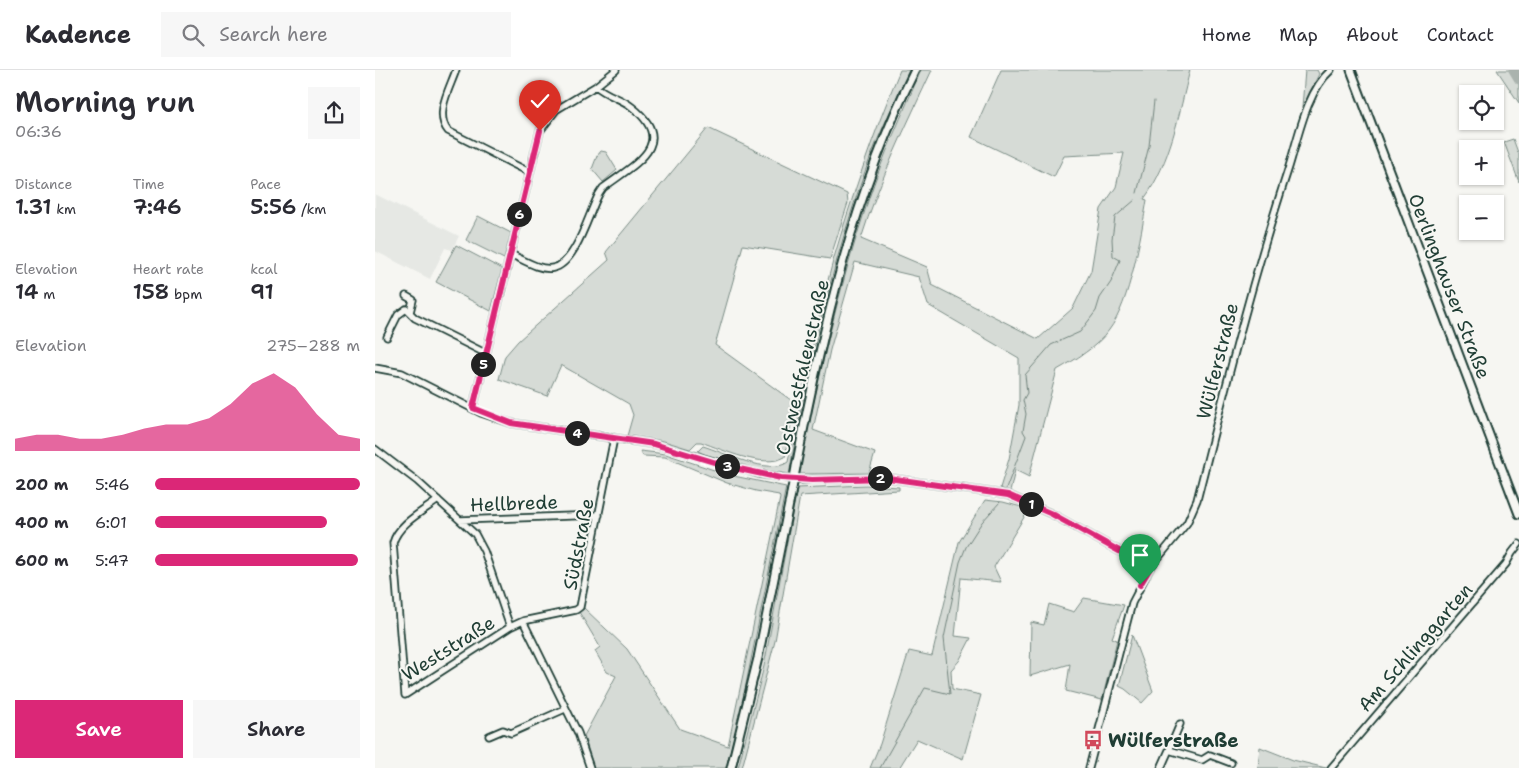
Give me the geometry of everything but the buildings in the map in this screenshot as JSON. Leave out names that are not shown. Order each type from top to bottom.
[{"type":"main road","name":"Ostwestfalenstraße","points":[[731,768],[758,658],[811,390],[845,251],[887,131],[915,70]]},
{"type":"main road","name":"Oerlinghauser Straße","points":[[1351,70],[1519,514]]},
{"type":"street","points":[[456,70],[443,111],[444,125],[448,131],[529,172]]},
{"type":"street","points":[[473,408],[540,131],[549,117],[564,104],[596,86],[615,70]]},
{"type":"street","name":"Wülferstraße","points":[[1089,768],[1132,603],[1150,568],[1187,523],[1197,500],[1251,286],[1273,214],[1311,100],[1321,81],[1331,70]]},
{"type":"street","points":[[510,254],[540,267],[553,269],[559,266],[579,241],[603,188],[645,156],[652,144],[654,136],[646,120],[632,106],[604,94],[596,86]]},
{"type":"street","points":[[387,337],[398,315],[408,310],[413,300],[406,296]]},
{"type":"street","points":[[408,310],[415,318],[485,353]]},
{"type":"street","points":[[375,368],[402,373],[473,408],[511,423],[669,447],[730,467],[781,478],[812,480],[888,478],[1008,495],[1052,514],[1150,568]]},
{"type":"street","name":"Südstraße","points":[[510,627],[523,621],[576,610],[580,607],[614,440]]},
{"type":"street","points":[[375,449],[417,481],[475,534],[485,551],[510,627]]},
{"type":"street","name":"Weststraße","points":[[438,500],[401,528],[394,537],[405,694],[510,627]]},
{"type":"street","name":"Hellbrede","points":[[460,520],[599,515]]},
{"type":"street","name":"Am Schlinggarten","points":[[1331,768],[1506,564],[1519,544]]},
{"type":"street","points":[[523,621],[578,733],[590,768]]},
{"type":"street","points":[[489,736],[503,730],[511,733],[565,709]]},
{"type":"street","points":[[1161,768],[1180,724]]},
{"type":"street","points":[[1169,750],[1205,758],[1210,755],[1231,763]]},
{"type":"street","points":[[1205,758],[1205,768]]},
{"type":"shaded area","points":[[900,70],[909,70],[865,171],[848,221],[828,292],[810,365],[789,475],[730,464],[698,451],[703,446],[758,465],[780,466],[788,462],[833,261],[864,164]]},
{"type":"shaded area","points":[[921,70],[932,70],[885,175],[861,239],[927,267],[932,285],[1038,339],[1073,308],[1091,271],[1101,209],[1116,187],[1124,153],[1064,156],[1054,177],[971,137],[1001,70],[1190,70],[1168,153],[1153,185],[1144,199],[1147,200],[1138,249],[1123,303],[1104,336],[1085,353],[1057,370],[1029,477],[1015,470],[1010,492],[1000,488],[1009,459],[1019,405],[1019,358],[928,305],[919,277],[855,262],[830,350],[813,430],[875,453],[869,473],[799,474],[829,336],[847,268],[880,168]]},
{"type":"shaded area","points":[[1305,70],[1317,70],[1319,74],[1302,108]]},
{"type":"shaded area","points":[[1497,70],[1519,70],[1519,103]]},
{"type":"shaded area","points":[[708,128],[847,194],[848,203],[830,259],[743,245],[715,345],[795,403],[785,457],[776,460],[755,460],[701,442],[697,442],[690,449],[664,441],[627,436],[633,415],[629,404],[561,365],[547,396],[499,379],[505,356],[518,341],[609,260],[606,252]]},
{"type":"shaded area","points":[[1513,139],[1519,155],[1519,182],[1504,142]]},
{"type":"shaded area","points":[[601,151],[606,152],[617,170],[603,182],[592,169]]},
{"type":"shaded area","points":[[375,194],[459,236],[452,250],[445,248],[430,279],[375,251]]},
{"type":"shaded area","points":[[478,216],[511,233],[504,259],[466,240]]},
{"type":"shaded area","points":[[456,245],[502,269],[491,311],[436,282]]},
{"type":"shaded area","points":[[640,451],[666,454],[729,475],[786,487],[741,709],[726,768],[594,768],[584,736],[616,676],[607,672],[595,651],[600,647],[579,612],[584,608],[627,649],[680,729],[728,746],[780,498],[779,495],[727,483],[665,457],[643,456]]},
{"type":"shaded area","points":[[866,485],[899,487],[899,490],[800,496],[775,641],[742,768],[738,768],[764,666],[797,488]]},
{"type":"shaded area","points":[[985,500],[1003,502],[1029,509],[994,567],[1001,582],[961,578],[955,636],[971,638],[959,661],[951,670],[952,689],[981,695],[963,759],[917,739],[899,768],[870,768],[880,744],[909,651],[932,656],[959,542]]},
{"type":"shaded area","points":[[1084,598],[1124,605],[1112,638],[1117,640],[1102,700],[1066,691],[1070,664],[1030,676],[1031,622],[1044,625],[1049,604],[1074,612]]},
{"type":"shaded area","points":[[1132,635],[1153,691],[1142,703],[1119,686]]},
{"type":"shaded area","points":[[1260,747],[1293,760],[1326,768],[1258,768]]},
{"type":"waterway","points":[[1513,70],[1519,80]]},
{"type":"waterway","points":[[1137,193],[1149,146],[1154,101]]},
{"type":"waterway","points":[[1006,489],[1026,436],[1023,431],[1026,414],[1023,400],[1027,393],[1025,375],[1051,345],[1080,332],[1096,311],[1100,298],[1111,282],[1120,260],[1113,256],[1112,239],[1115,217],[1135,200]]},
{"type":"waterway","points":[[880,768],[925,688],[950,694],[944,638],[960,562],[966,547],[982,522],[1000,502]]},
{"type":"place","name":"Wülferstraße","points":[[1093,740]]},
{"type":"route","points":[[540,131],[473,408],[511,423],[669,447],[730,467],[781,478],[812,480],[888,478],[1008,495],[1052,514],[1150,568],[1140,585]]}]
